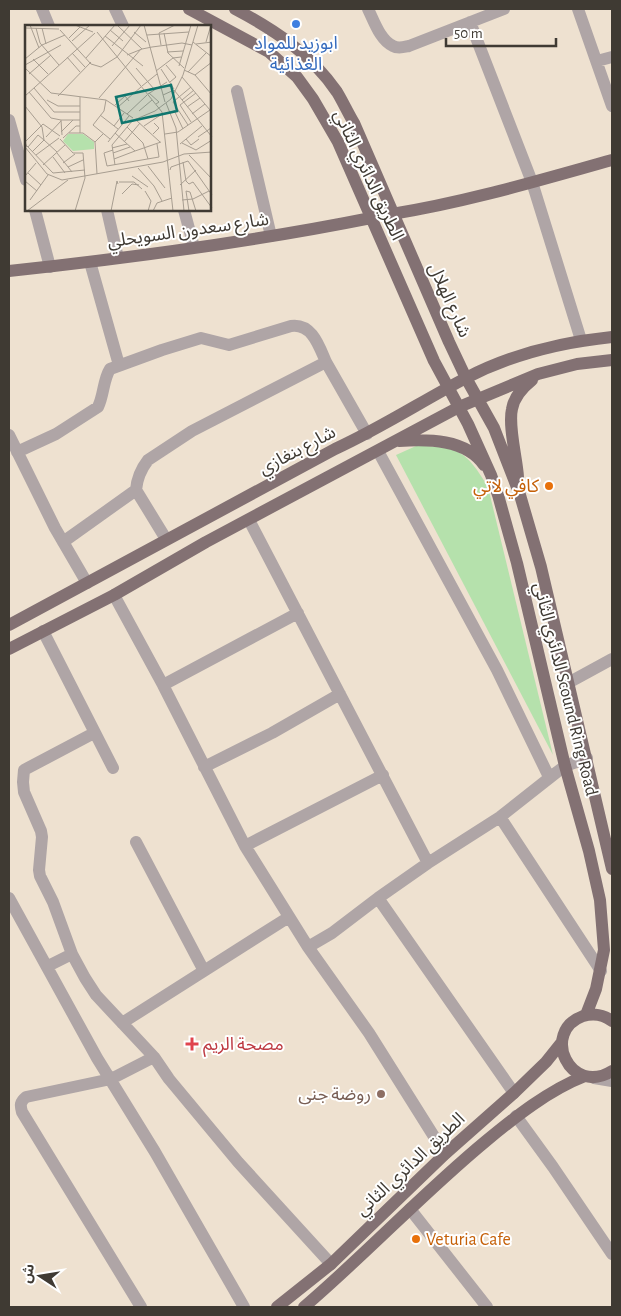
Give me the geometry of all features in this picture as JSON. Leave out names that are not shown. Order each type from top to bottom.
[{"type":"main road","name":"الطريق الدائري الثاني","points":[[189,9],[270,52],[297,77],[313,99],[338,142],[434,361],[459,407]]},
{"type":"main road","points":[[235,9],[281,35],[311,60],[337,92],[354,123],[392,214],[455,202],[612,160]]},
{"type":"main road","name":"شارع الهلال","points":[[392,214],[477,400]]},
{"type":"main road","name":"شارع سعدون السويحلي","points":[[9,271],[90,262],[271,236],[371,218]]},
{"type":"main road","name":"شارع بنغازي","points":[[9,625],[166,539],[335,449],[367,434],[466,378],[520,357],[581,340],[612,336]]},
{"type":"main road","points":[[9,648],[114,595],[206,542],[459,407],[538,374],[577,364],[612,360]]},
{"type":"main road","points":[[520,495],[512,410],[522,388],[538,374]]},
{"type":"main road","name":"الدائري الثاني Scound Ring Road","points":[[477,400],[494,428],[520,495],[541,567],[612,870]]},
{"type":"main road","name":"الدائري الثاني Scound Ring Road","points":[[459,407],[478,443],[498,495],[517,563],[600,900],[604,950],[601,971],[586,1015]]},
{"type":"main road","points":[[397,441],[432,442],[459,446],[469,450],[480,459],[491,475]]},
{"type":"main road","name":"الطريق الدائري الثاني","points":[[277,1307],[331,1264],[445,1154],[514,1093],[546,1062],[562,1042],[573,1022],[586,1015]]},
{"type":"main road","points":[[586,1015],[597,1015],[612,1021]]},
{"type":"main road","points":[[562,1042],[567,1064],[575,1072],[589,1077]]},
{"type":"main road","name":"الطريق الدائري الثاني","points":[[304,1307],[445,1176],[516,1116],[567,1083],[589,1077],[603,1076],[612,1071]]},
{"type":"street","points":[[42,9],[49,25]]},
{"type":"street","points":[[116,9],[123,25]]},
{"type":"street","points":[[368,9],[384,39],[399,48],[410,46],[504,9]]},
{"type":"street","points":[[578,9],[598,61],[612,106]]},
{"type":"street","points":[[470,22],[532,182],[581,340]]},
{"type":"street","points":[[598,61],[612,57]]},
{"type":"street","points":[[237,91],[271,236]]},
{"type":"street","points":[[9,120],[25,176]]},
{"type":"street","points":[[35,211],[50,266]]},
{"type":"street","points":[[107,211],[118,258]]},
{"type":"street","points":[[184,211],[194,247]]},
{"type":"street","points":[[90,262],[119,365]]},
{"type":"street","points":[[17,452],[56,434],[94,410],[101,400],[106,374],[110,369],[201,338],[229,345],[291,326],[301,326],[310,332],[367,434]]},
{"type":"street","points":[[166,539],[136,490],[139,474],[148,460],[192,431],[326,362]]},
{"type":"street","points":[[9,434],[63,542],[87,583]]},
{"type":"street","points":[[378,451],[497,670],[549,777]]},
{"type":"street","points":[[63,542],[136,490]]},
{"type":"street","points":[[249,520],[428,863]]},
{"type":"street","points":[[114,595],[245,846],[308,948],[369,1033],[445,1154]]},
{"type":"street","points":[[162,685],[298,613]]},
{"type":"street","points":[[43,631],[113,768]]},
{"type":"street","points":[[568,683],[612,659]]},
{"type":"street","points":[[204,766],[272,733],[340,694]]},
{"type":"street","points":[[94,733],[24,770],[23,782],[26,799],[41,831],[40,876],[72,954],[96,995],[154,1057],[169,1079],[238,1162],[331,1264]]},
{"type":"street","points":[[308,948],[332,933],[428,863],[500,817],[549,777],[566,766],[587,758]]},
{"type":"street","points":[[245,846],[383,775]]},
{"type":"street","points":[[500,817],[601,971]]},
{"type":"street","points":[[136,842],[204,971]]},
{"type":"street","points":[[9,898],[48,966],[79,1026],[155,1152],[244,1307]]},
{"type":"street","points":[[378,898],[514,1093]]},
{"type":"street","points":[[122,1023],[289,917]]},
{"type":"street","points":[[48,966],[72,954]]},
{"type":"street","points":[[142,1307],[20,1106],[22,1100],[26,1097],[111,1079],[154,1057]]},
{"type":"street","points":[[589,1077],[612,1081]]},
{"type":"street","points":[[516,1116],[612,1254]]},
{"type":"street","points":[[410,1209],[487,1307]]},
{"type":"green space","points":[[416,446],[442,447],[460,453],[474,465],[488,487],[553,755],[396,455]]},
{"type":"place","name":"ابوزيد للمواد الغذائية","points":[[296,24]]},
{"type":"place","name":"كافي لاتي","points":[[549,486]]},
{"type":"place","name":"مصحة الريم","points":[[192,1044]]},
{"type":"place","name":"روضة جنى","points":[[381,1094]]},
{"type":"place","name":"Veturia Cafe","points":[[416,1239]]}]
